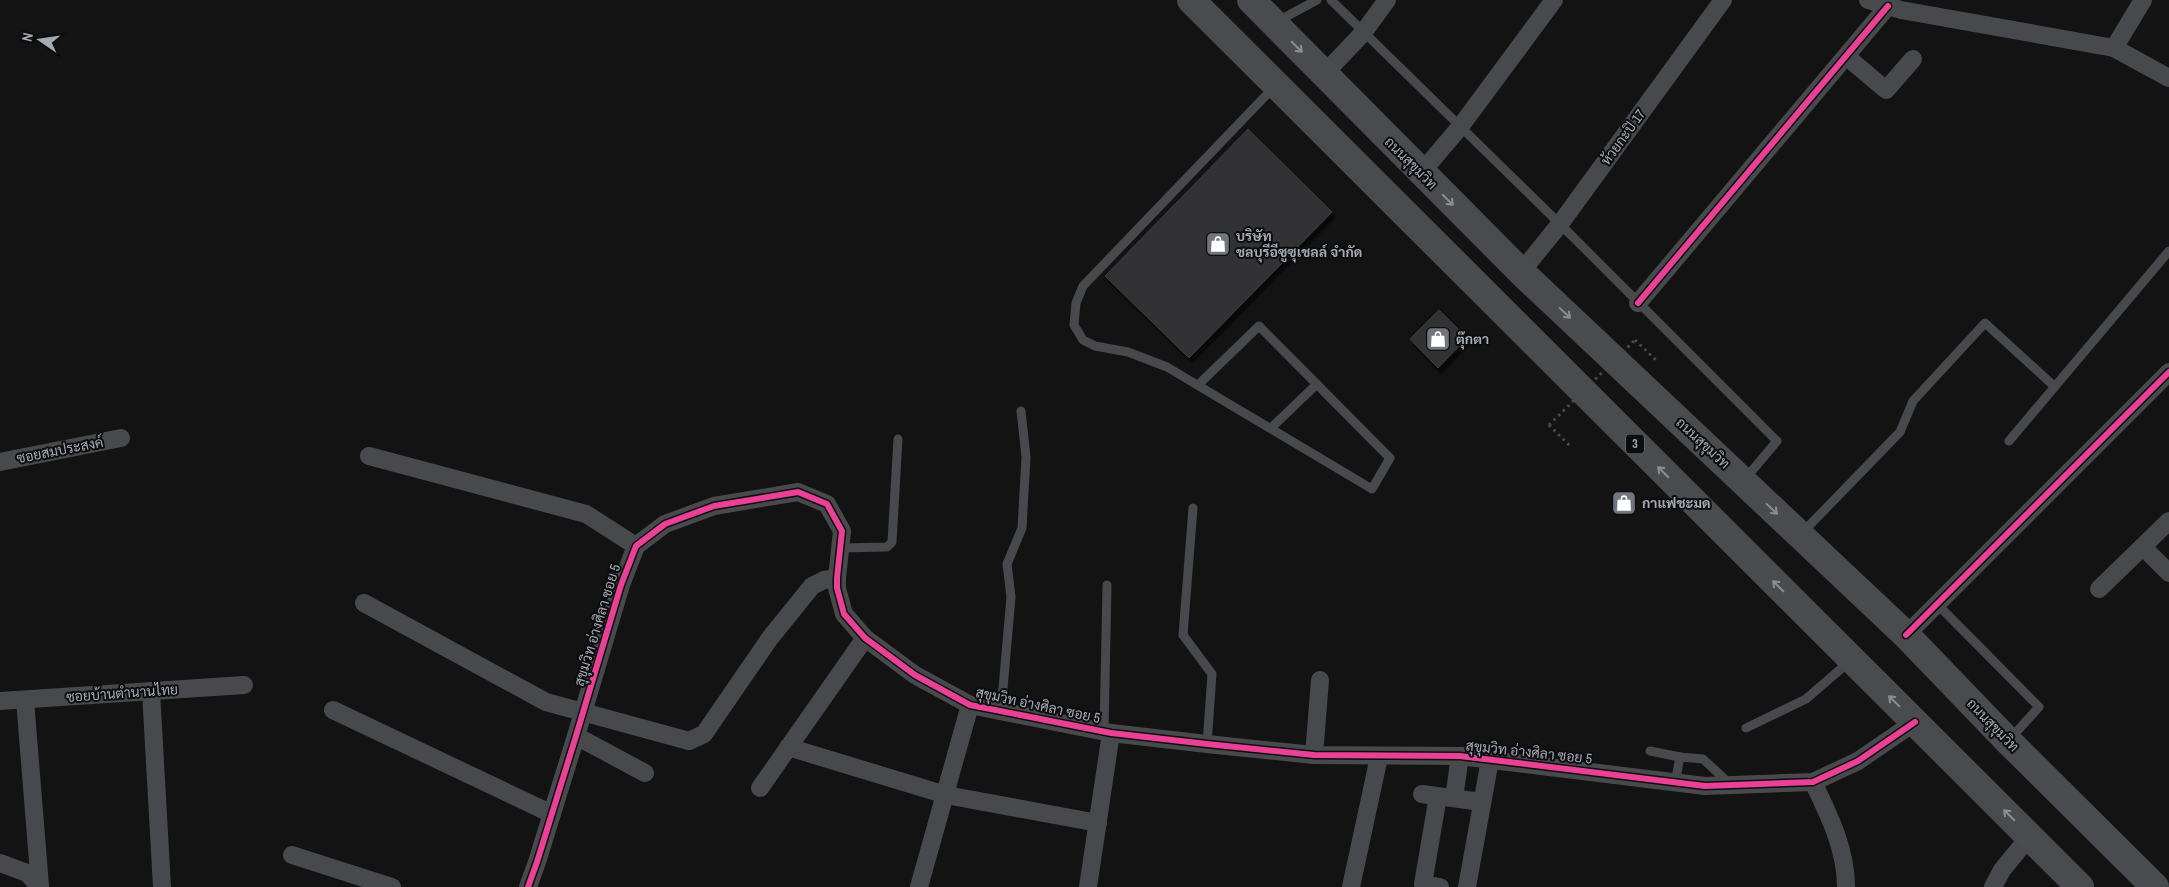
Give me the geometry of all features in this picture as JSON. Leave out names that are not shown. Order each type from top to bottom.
[{"type":"highway","name":"3","points":[[1191,0],[2080,887]]},
{"type":"highway","name":"ถนนสุขุมวิท","points":[[1251,0],[1521,272],[1906,635],[2008,741],[2155,887]]},
{"type":"street","points":[[1324,74],[1363,33],[1387,0]]},
{"type":"street","points":[[1421,173],[1460,127],[1554,0]]},
{"type":"street","name":"ห้วยกะปิ 17","points":[[1521,272],[1560,224],[1723,0]]},
{"type":"street","points":[[1868,0],[2114,48],[2169,78]]},
{"type":"street","points":[[2114,48],[2143,0]]},
{"type":"street","points":[[1638,303],[1847,57],[1898,5]]},
{"type":"street","points":[[1847,57],[1886,90],[1913,59]]},
{"type":"street","points":[[1906,635],[2169,372]]},
{"type":"street","name":"ซอยสมประสงค์","points":[[0,462],[121,438]]},
{"type":"street","points":[[368,456],[586,514],[636,546]]},
{"type":"street","name":"สุขุมวิท อ่างศิลา ซอย 5","points":[[528,887],[584,712],[621,585],[636,546],[665,524],[714,506],[798,492],[827,504],[842,531],[837,588],[844,614],[865,638],[915,675],[970,705],[1108,732],[1207,744],[1314,755],[1379,757],[1460,756],[1705,786],[1813,782],[1858,761],[1916,722]]},
{"type":"street","points":[[2099,590],[2169,521]]},
{"type":"street","points":[[2143,547],[2169,573]]},
{"type":"street","points":[[364,604],[546,702],[670,737],[694,740],[704,734],[770,638],[812,586],[824,580],[837,578]]},
{"type":"street","points":[[760,788],[865,638]]},
{"type":"street","points":[[1314,755],[1320,680]]},
{"type":"street","name":"ซอยบ้านตำนานไทย","points":[[0,702],[244,685]]},
{"type":"street","points":[[151,691],[162,887]]},
{"type":"street","points":[[25,700],[40,887]]},
{"type":"street","points":[[919,887],[970,705]]},
{"type":"street","points":[[333,710],[552,814]]},
{"type":"street","points":[[1088,887],[1098,822],[1108,732]]},
{"type":"street","points":[[576,736],[645,772]]},
{"type":"street","points":[[788,747],[946,795],[1098,822]]},
{"type":"street","points":[[1440,887],[1423,884],[1438,796],[1460,756]]},
{"type":"street","points":[[1351,887],[1379,757]]},
{"type":"street","points":[[1467,887],[1490,760]]},
{"type":"street","points":[[1813,782],[1834,827],[1846,873],[1846,887]]},
{"type":"street","points":[[1438,796],[1482,802]]},
{"type":"street","points":[[1993,887],[2002,870],[2030,836]]},
{"type":"street","points":[[292,855],[392,887]]},
{"type":"street","points":[[0,863],[27,873],[40,887]]},
{"type":"lane","points":[[1274,24],[1317,0]]},
{"type":"lane","points":[[1331,0],[1560,224],[1777,441],[1743,481]]},
{"type":"lane","points":[[1198,385],[1259,326],[1390,458],[1372,489],[1167,367],[1128,352],[1095,346],[1083,340],[1074,325],[1076,303],[1083,286],[1276,85]]},
{"type":"lane","points":[[2009,441],[2169,251]]},
{"type":"lane","points":[[1800,535],[1900,432],[1913,401],[1985,323],[2054,386]]},
{"type":"lane","points":[[1271,428],[1317,384]]},
{"type":"lane","points":[[1001,711],[1011,597],[1007,564],[1022,528],[1026,457],[1021,411]]},
{"type":"lane","points":[[840,548],[887,547],[892,542],[894,535],[898,439]]},
{"type":"lane","points":[[1193,508],[1183,635],[1212,674],[1207,744]]},
{"type":"lane","points":[[1107,585],[1108,732]]},
{"type":"lane","points":[[1936,603],[2039,707],[2008,741]]},
{"type":"lane","points":[[1746,728],[1806,700],[1852,660]]},
{"type":"lane","points":[[1650,751],[1703,759],[1731,785]]},
{"type":"lane","points":[[1675,783],[1680,757]]},
{"type":"path","points":[[1570,446],[1549,425],[1635,340],[1657,361]]},
{"type":"building","name":"บริษัท ชลบุรีอีซูซุเชลล์ จำกัด","points":[[1248,129],[1332,212],[1189,358],[1105,276]]},
{"type":"building","name":"ตุ๊กตา","points":[[1439,310],[1467,338],[1438,368],[1410,339]]},
{"type":"cycle path","points":[[1638,303],[1888,6]]},
{"type":"cycle path","points":[[1906,635],[2169,372]]},
{"type":"cycle path","points":[[528,887],[621,585],[636,546],[665,524],[714,506],[798,492],[827,504],[842,531],[837,588],[844,614],[865,638],[915,675],[970,705],[1111,733],[1207,744],[1314,755],[1460,756],[1705,786],[1813,782],[1858,761],[1915,722]]},
{"type":"place","name":"บริษัท ชลบุรีอีซูซุเชลล์ จำกัด","points":[[1218,244]]},
{"type":"place","name":"ตุ๊กตา","points":[[1438,339]]},
{"type":"place","name":"กาแฟชะมด","points":[[1624,503]]}]
